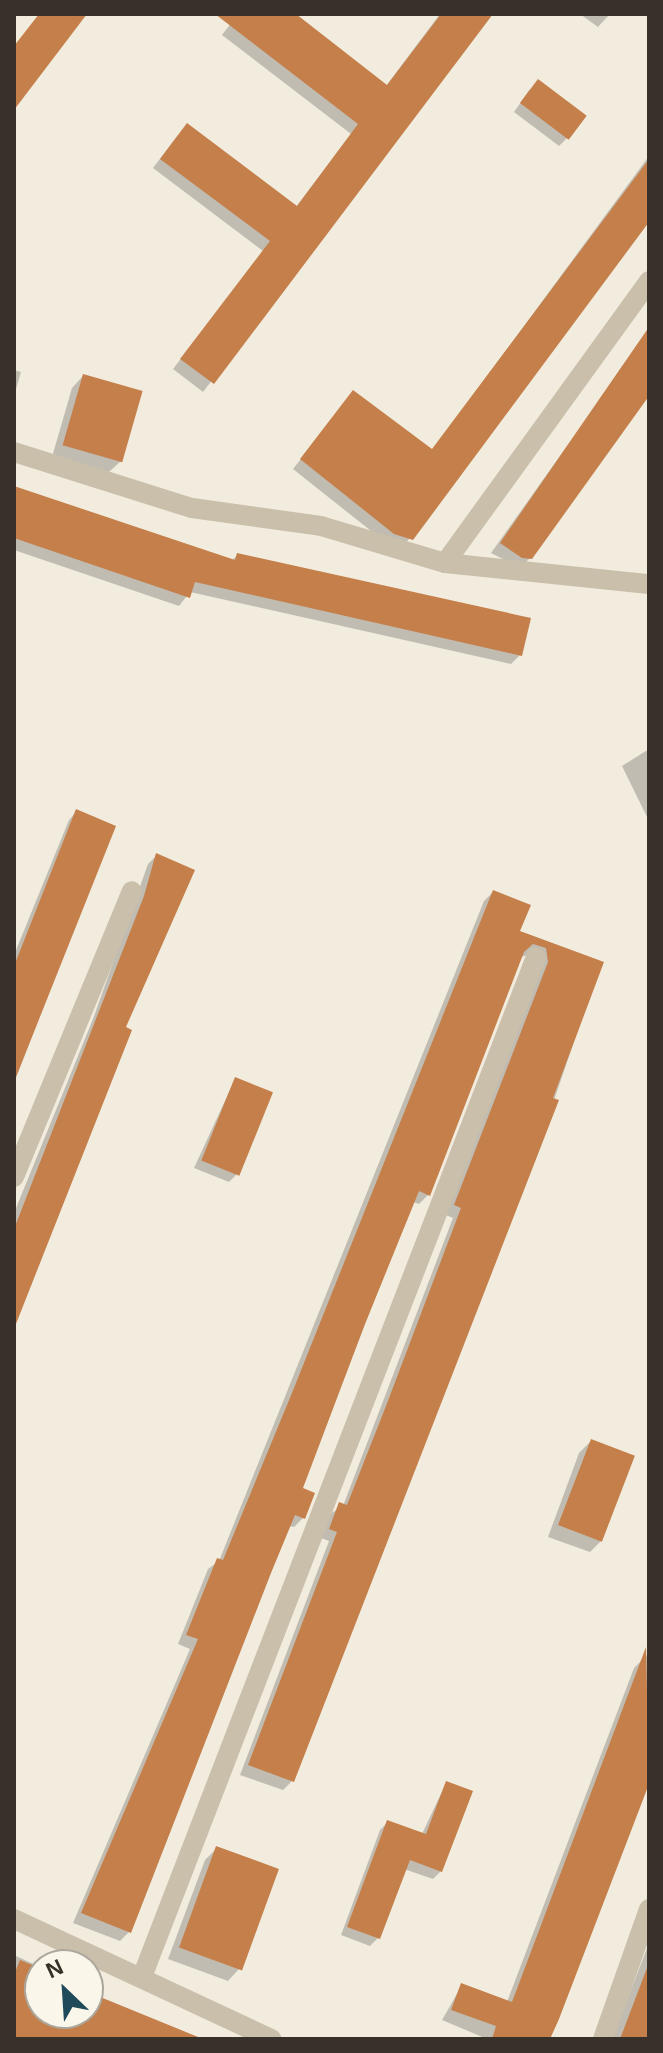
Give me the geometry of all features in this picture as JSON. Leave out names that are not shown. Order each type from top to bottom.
[{"type":"street","points":[[445,563],[649,281]]},
{"type":"street","points":[[14,452],[192,508],[321,526],[445,563],[649,584]]},
{"type":"street","points":[[14,1177],[132,891]]},
{"type":"street","points":[[142,1977],[536,957]]},
{"type":"street","points":[[603,2039],[649,1909]]},
{"type":"street","points":[[14,1919],[271,2039]]},
{"type":"building","points":[[39,14],[87,14],[14,110],[14,46]]},
{"type":"building","points":[[215,14],[296,14],[387,85],[441,14],[493,14],[214,384],[180,359],[270,241],[160,159],[187,123],[297,206],[358,124]]},
{"type":"building","points":[[538,79],[587,116],[569,140],[520,103]]},
{"type":"building","points":[[649,159],[649,222],[413,540],[394,534],[300,459],[353,390],[432,449]]},
{"type":"building","points":[[649,327],[649,396],[532,559],[522,558],[500,543]]},
{"type":"building","points":[[83,374],[143,391],[122,462],[63,445]]},
{"type":"building","points":[[14,486],[235,560],[237,553],[531,618],[522,656],[195,582],[190,598],[14,538]]},
{"type":"building","points":[[76,809],[116,826],[14,1082],[14,966]]},
{"type":"building","points":[[156,853],[195,870],[126,1027],[132,1030],[14,1329],[14,1229],[144,896]]},
{"type":"building","points":[[493,890],[531,905],[520,931],[604,962],[553,1098],[559,1100],[294,1782],[248,1765],[337,1532],[329,1529],[339,1502],[347,1505],[386,1406],[461,1208],[454,1205],[548,962],[546,948],[533,944],[524,952],[430,1196],[419,1191],[303,1488],[315,1493],[305,1519],[295,1515],[131,1933],[81,1913],[198,1639],[186,1635],[217,1558],[223,1560],[292,1393]]},
{"type":"building","points":[[235,1077],[273,1092],[239,1176],[201,1160]]},
{"type":"building","points":[[591,1439],[635,1456],[602,1542],[558,1525]]},
{"type":"building","points":[[646,1647],[649,1784],[559,2019],[550,2039],[492,2039],[496,2026],[451,2010],[461,1983],[512,2002]]},
{"type":"building","points":[[446,1781],[473,1791],[442,1872],[410,1860],[380,1939],[347,1927],[387,1820],[426,1834]]},
{"type":"building","points":[[216,1846],[279,1869],[242,1970],[179,1947]]},
{"type":"building","points":[[20,1960],[24,1962],[24,2029],[104,2029],[104,1999],[203,2039],[14,2039],[14,1975]]},
{"type":"building","points":[[647,1968],[649,2039],[620,2039]]}]
